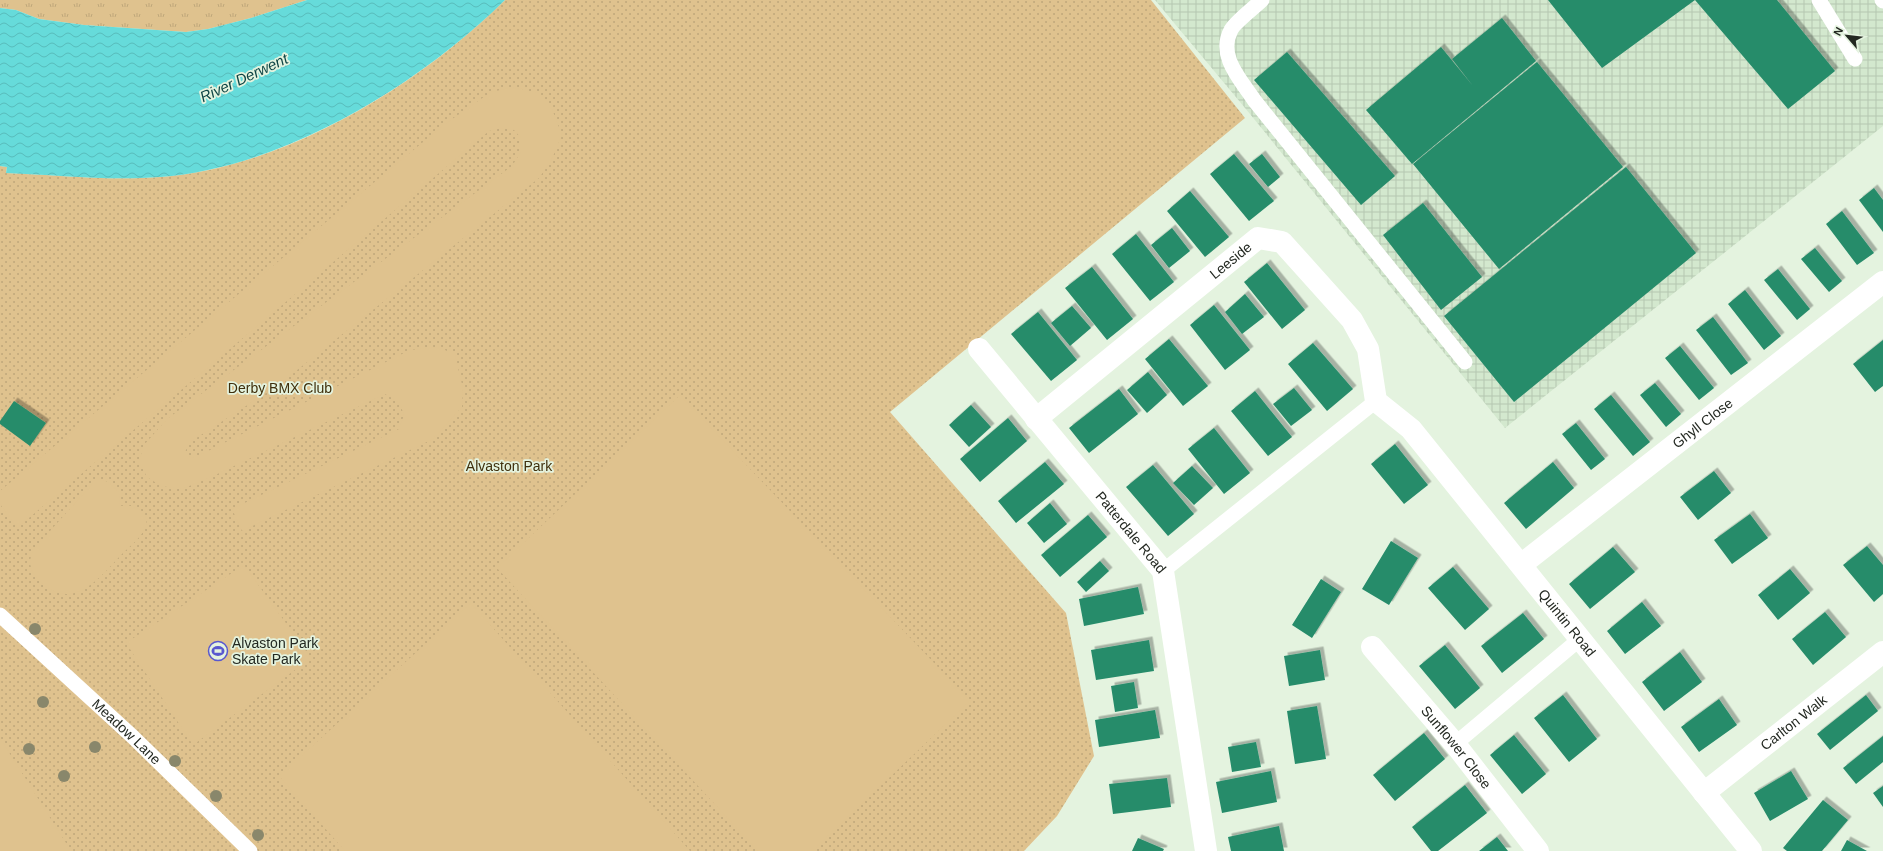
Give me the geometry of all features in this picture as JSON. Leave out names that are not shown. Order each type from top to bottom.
[{"type":"street","name":"Leeside","points":[[1036,419],[1258,238],[1282,242],[1352,320],[1368,349],[1376,401]]},
{"type":"street","name":"Ghyll Close","points":[[1522,564],[1883,282]]},
{"type":"street","name":"Patterdale Road","points":[[979,349],[1163,571],[1206,851]]},
{"type":"street","name":"Quintin Road","points":[[1376,401],[1411,428],[1522,564],[1751,851]]},
{"type":"street","name":"Sunflower Close","points":[[1372,647],[1455,744],[1538,851]]},
{"type":"street","name":"Carlton Walk","points":[[1704,793],[1883,652]]},
{"type":"lane","points":[[1262,0],[1231,30],[1227,42],[1228,60],[1254,100],[1465,362]]},
{"type":"lane","points":[[1820,0],[1855,59]]},
{"type":"lane","points":[[1163,571],[1376,401]]},
{"type":"lane","name":"Meadow Lane","points":[[0,615],[133,738],[250,851]]},
{"type":"lane","points":[[1455,744],[1581,638]]},
{"type":"shaded area","points":[[1155,0],[1883,0],[1883,126],[1505,428],[1250,114]]},
{"type":"green space","points":[[0,0],[307,0],[251,18],[208,29],[186,32],[84,25],[39,19],[16,10],[0,8]]},
{"type":"green space","name":"Alvaston Park","points":[[505,0],[1151,0],[1245,118],[890,412],[1066,613],[1094,756],[1057,816],[1024,851],[0,851],[0,166],[7,167],[6,173],[102,178],[141,178],[160,177],[207,170],[254,158],[301,140],[346,117],[390,91],[432,63],[470,32]]},
{"type":"green space","points":[[515,87],[536,93],[552,109],[562,135],[551,161],[539,178],[277,386],[190,442],[184,454],[191,458],[204,453],[410,350],[439,347],[455,355],[463,389],[462,407],[433,439],[242,531],[232,509],[399,429],[404,415],[399,402],[385,394],[209,478],[182,489],[161,486],[147,477],[139,461],[144,445],[167,419],[512,166],[521,152],[521,138],[514,130],[502,128],[489,131],[17,528],[0,504],[0,491],[445,124],[491,92]]},
{"type":"green space","points":[[680,395],[970,701],[812,851],[758,851],[497,568]]},
{"type":"green space","points":[[101,479],[108,482],[119,492],[120,506],[125,505],[135,507],[143,512],[147,521],[146,526],[136,541],[105,572],[86,588],[76,593],[65,594],[54,591],[35,576],[30,564],[33,550],[93,483]]},
{"type":"green space","name":"Alvaston Park Skate Park","points":[[244,565],[311,658],[193,745],[126,643]]},
{"type":"green space","points":[[471,603],[690,851],[345,851],[279,776]]},
{"type":"green space","points":[[0,738],[71,851],[0,851]]},
{"type":"water","name":"River Derwent","points":[[307,0],[505,0],[471,32],[432,62],[390,91],[346,117],[301,139],[254,158],[207,170],[160,177],[141,178],[102,178],[6,173],[7,167],[0,166],[0,8],[16,10],[39,19],[84,25],[186,32],[208,29],[251,18]]},
{"type":"building","points":[[1548,0],[1695,0],[1602,68]]},
{"type":"building","points":[[1695,0],[1777,0],[1835,71],[1788,109]]},
{"type":"building","points":[[1502,18],[1536,61],[1412,164],[1366,110],[1441,47],[1473,86],[1452,59]]},
{"type":"building","points":[[1287,52],[1395,176],[1361,205],[1254,80]]},
{"type":"building","points":[[1537,62],[1623,167],[1499,269],[1413,164]]},
{"type":"building","points":[[1234,154],[1274,201],[1249,221],[1210,174]]},
{"type":"building","points":[[1262,154],[1280,177],[1268,187],[1249,164]]},
{"type":"building","points":[[1626,167],[1696,253],[1514,402],[1444,316]]},
{"type":"building","points":[[1874,188],[1883,200],[1883,232],[1859,200]]},
{"type":"building","points":[[1190,191],[1229,237],[1205,257],[1167,211]]},
{"type":"building","points":[[1423,203],[1482,277],[1441,310],[1383,235]]},
{"type":"building","points":[[1842,211],[1874,253],[1857,265],[1826,224]]},
{"type":"building","points":[[1172,228],[1190,251],[1169,268],[1151,245]]},
{"type":"building","points":[[1136,234],[1174,282],[1150,301],[1112,254]]},
{"type":"building","points":[[1815,248],[1842,281],[1829,292],[1801,259]]},
{"type":"building","points":[[1267,263],[1305,310],[1282,329],[1244,282]]},
{"type":"building","points":[[1092,267],[1133,319],[1107,340],[1065,288]]},
{"type":"building","points":[[1778,269],[1810,309],[1797,320],[1764,280]]},
{"type":"building","points":[[1745,290],[1781,336],[1764,350],[1728,304]]},
{"type":"building","points":[[1245,294],[1264,317],[1242,334],[1225,312]]},
{"type":"building","points":[[1214,305],[1250,350],[1225,370],[1190,325]]},
{"type":"building","points":[[1072,306],[1091,328],[1070,346],[1051,323]]},
{"type":"building","points":[[1038,312],[1077,360],[1051,381],[1011,334]]},
{"type":"building","points":[[1713,317],[1748,363],[1731,375],[1696,330]]},
{"type":"building","points":[[1169,339],[1208,386],[1183,406],[1145,359]]},
{"type":"building","points":[[1883,340],[1883,386],[1875,392],[1853,364]]},
{"type":"building","points":[[1313,343],[1353,389],[1327,411],[1288,364]]},
{"type":"building","points":[[1680,346],[1714,388],[1699,400],[1665,358]]},
{"type":"building","points":[[1148,372],[1167,395],[1147,413],[1127,390]]},
{"type":"building","points":[[1655,383],[1681,414],[1666,427],[1640,395]]},
{"type":"building","points":[[1294,388],[1312,410],[1291,426],[1273,404]]},
{"type":"building","points":[[1119,389],[1138,414],[1089,453],[1069,428]]},
{"type":"building","points":[[1255,391],[1292,437],[1268,456],[1231,411]]},
{"type":"building","points":[[1611,395],[1650,442],[1633,456],[1594,409]]},
{"type":"building","points":[[14,401],[46,423],[30,446],[0,424],[0,421]]},
{"type":"building","points":[[971,405],[991,427],[969,447],[949,425]]},
{"type":"building","points":[[1008,418],[1027,441],[980,482],[960,459]]},
{"type":"building","points":[[1576,423],[1605,459],[1591,470],[1562,434]]},
{"type":"building","points":[[1214,428],[1250,473],[1224,494],[1188,449]]},
{"type":"building","points":[[1395,444],[1428,485],[1404,504],[1371,464]]},
{"type":"building","points":[[1045,462],[1064,484],[1016,523],[998,501]]},
{"type":"building","points":[[1553,462],[1574,488],[1526,529],[1504,503]]},
{"type":"building","points":[[1153,465],[1194,514],[1168,536],[1126,487]]},
{"type":"building","points":[[1192,466],[1213,488],[1194,505],[1173,483]]},
{"type":"building","points":[[1714,471],[1731,493],[1698,520],[1680,497]]},
{"type":"building","points":[[1050,503],[1067,524],[1044,543],[1027,523]]},
{"type":"building","points":[[1750,514],[1768,538],[1732,564],[1714,540]]},
{"type":"building","points":[[1088,515],[1107,537],[1060,577],[1041,555]]},
{"type":"building","points":[[1391,541],[1418,558],[1389,605],[1362,589]]},
{"type":"building","points":[[1867,546],[1883,565],[1883,594],[1874,602],[1843,565]]},
{"type":"building","points":[[1613,547],[1635,572],[1590,609],[1569,584]]},
{"type":"building","points":[[1100,561],[1109,571],[1086,592],[1077,582]]},
{"type":"building","points":[[1453,567],[1489,609],[1465,630],[1428,588]]},
{"type":"building","points":[[1790,569],[1810,593],[1778,620],[1758,595]]},
{"type":"building","points":[[1321,579],[1341,592],[1312,638],[1292,625]]},
{"type":"building","points":[[1138,587],[1144,614],[1084,626],[1079,599]]},
{"type":"building","points":[[1642,602],[1661,626],[1625,654],[1607,631]]},
{"type":"building","points":[[1825,612],[1846,637],[1813,665],[1792,639]]},
{"type":"building","points":[[1523,613],[1544,639],[1502,673],[1481,646]]},
{"type":"building","points":[[1149,640],[1154,671],[1096,680],[1091,650]]},
{"type":"building","points":[[1445,645],[1480,688],[1455,709],[1419,666]]},
{"type":"building","points":[[1320,650],[1325,680],[1289,686],[1284,656]]},
{"type":"building","points":[[1680,652],[1702,682],[1664,711],[1642,682]]},
{"type":"building","points":[[1134,682],[1138,708],[1115,712],[1111,686]]},
{"type":"building","points":[[1563,695],[1597,739],[1569,762],[1534,718]]},
{"type":"building","points":[[1866,695],[1878,711],[1830,750],[1817,734]]},
{"type":"building","points":[[1719,699],[1737,725],[1699,752],[1681,727]]},
{"type":"building","points":[[1317,706],[1326,759],[1295,764],[1287,711]]},
{"type":"building","points":[[1155,710],[1160,738],[1099,747],[1095,720]]},
{"type":"building","points":[[1424,733],[1445,759],[1395,801],[1373,775]]},
{"type":"building","points":[[1514,735],[1546,774],[1522,794],[1490,755]]},
{"type":"building","points":[[1883,736],[1883,762],[1856,784],[1843,768]]},
{"type":"building","points":[[1256,742],[1261,767],[1232,772],[1228,747]]},
{"type":"building","points":[[1271,771],[1277,802],[1222,813],[1216,782]]},
{"type":"building","points":[[1791,771],[1808,799],[1770,821],[1754,793]]},
{"type":"building","points":[[1167,778],[1171,807],[1113,814],[1109,784]]},
{"type":"building","points":[[1465,785],[1487,813],[1438,851],[1431,851],[1412,827]]},
{"type":"building","points":[[1883,786],[1883,807],[1873,793]]},
{"type":"building","points":[[1823,800],[1848,820],[1822,851],[1787,851],[1783,848]]},
{"type":"building","points":[[1279,826],[1284,851],[1231,851],[1228,837]]},
{"type":"building","points":[[1497,837],[1508,851],[1479,851]]},
{"type":"building","points":[[1138,838],[1164,849],[1163,851],[1132,851]]},
{"type":"building","points":[[1847,840],[1867,851],[1841,851]]},
{"type":"place","name":"Alvaston Park Skate Park","points":[[218,651]]},
{"type":"park label","name":"Derby BMX Club","points":[[280,388]]}]
